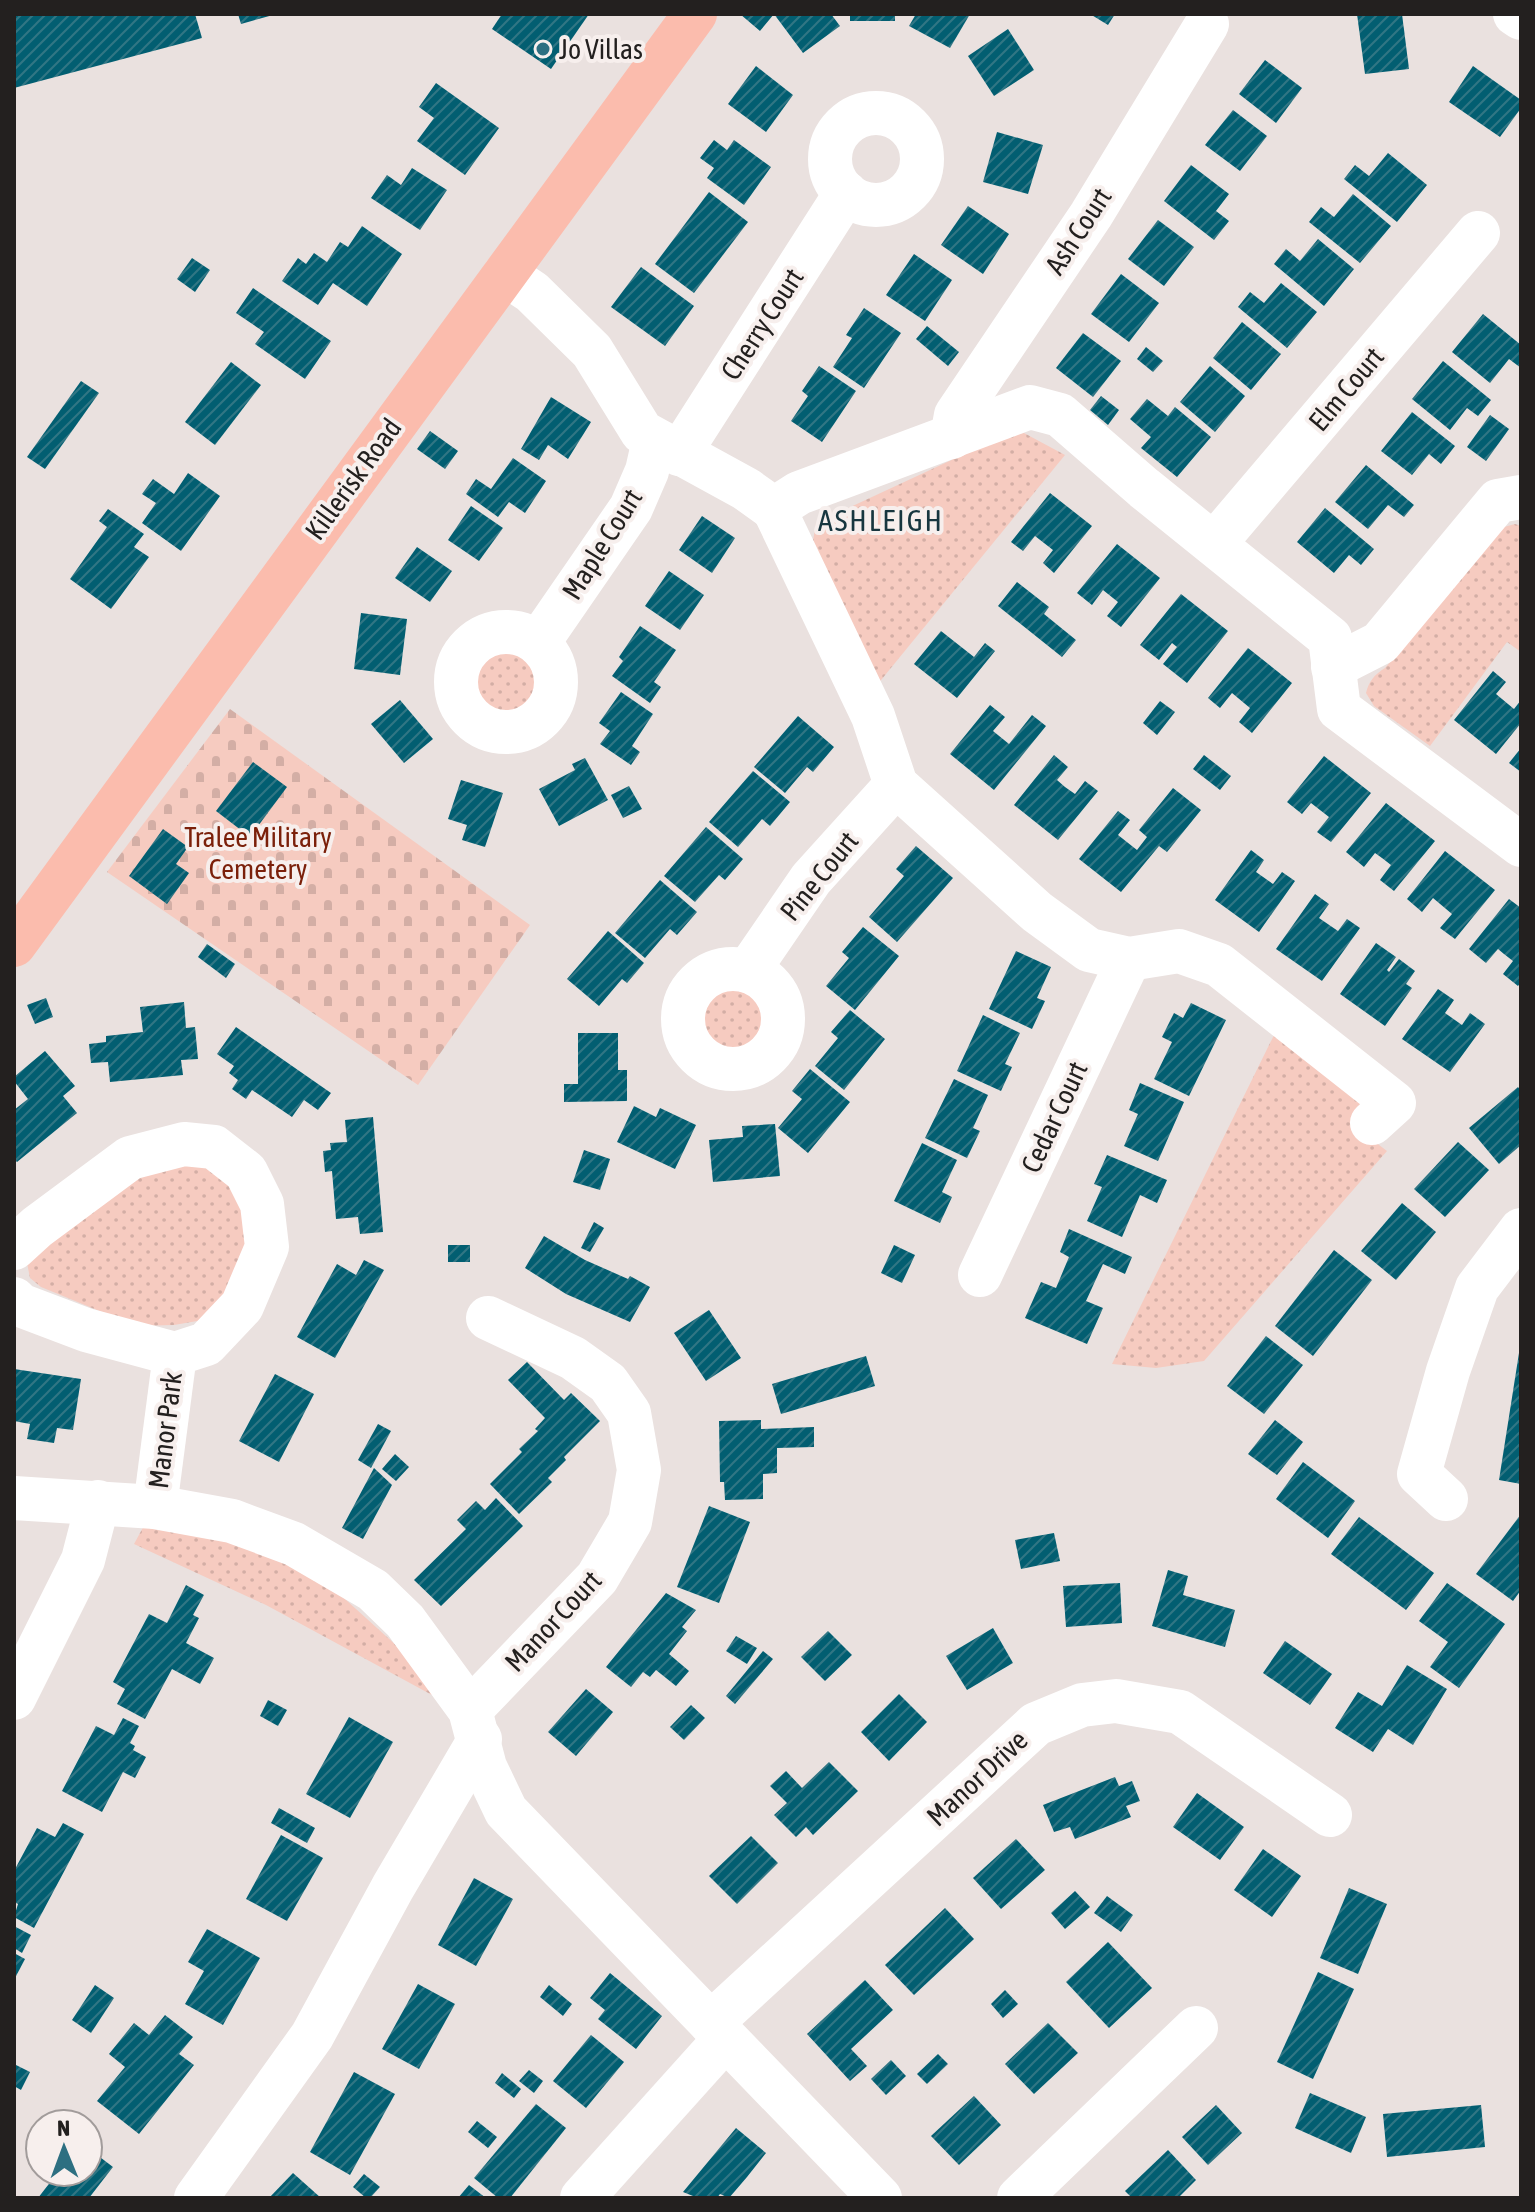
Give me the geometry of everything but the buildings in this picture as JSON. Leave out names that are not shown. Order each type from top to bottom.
[{"type":"main road","name":"Killerisk Road","points":[[14,945],[695,14]]},
{"type":"street","points":[[1515,14],[1521,18]]},
{"type":"street","name":"Ash Court","points":[[952,437],[956,415],[1091,215],[1207,24]]},
{"type":"street","name":"Cherry Court","points":[[666,447],[846,193]]},
{"type":"street","name":"Elm Court","points":[[1214,544],[1478,233]]},
{"type":"street","points":[[505,274],[532,292],[592,351],[642,432],[746,489],[774,509],[873,716],[896,785],[1037,912],[1089,950],[1129,959],[1179,951],[1219,965],[1394,1103],[1372,1123]]},
{"type":"street","points":[[774,509],[799,493],[1030,407],[1060,415],[1330,638],[1339,709],[1521,845]]},
{"type":"street","name":"Maple Court","points":[[538,643],[631,508],[647,471],[666,447]]},
{"type":"street","points":[[1333,667],[1380,643],[1498,501],[1521,497]]},
{"type":"street","name":"Pine Court","points":[[748,971],[811,879],[896,785]]},
{"type":"street","name":"Cedar Court","points":[[980,1275],[1129,959]]},
{"type":"street","name":"Manor Park","points":[[14,1248],[37,1227],[130,1158],[184,1144],[214,1147],[246,1172],[262,1204],[267,1247],[242,1306],[206,1344],[175,1354],[86,1330],[20,1305],[14,1299]]},
{"type":"street","points":[[1446,1499],[1419,1474],[1448,1371],[1477,1288],[1521,1230]]},
{"type":"street","name":"Manor Court","points":[[196,2198],[312,2036],[393,1887],[475,1724],[597,1578],[630,1522],[639,1470],[629,1413],[608,1383],[573,1358],[488,1318]]},
{"type":"street","name":"Manor Park","points":[[155,1507],[175,1354]]},
{"type":"street","points":[[14,1498],[155,1507],[232,1521],[294,1544],[373,1590],[405,1621],[475,1724],[485,1767],[506,1811],[880,2198]]},
{"type":"street","points":[[14,1698],[83,1560],[98,1502]]},
{"type":"street","name":"Manor Drive","points":[[587,2196],[718,2031],[1036,1724],[1082,1705],[1116,1701],[1180,1712],[1330,1815]]},
{"type":"street","points":[[1019,2198],[1196,2028]]},
{"type":"green space","points":[[1024,433],[1065,455],[877,685],[813,541],[816,523],[1001,437]]},
{"type":"green space","points":[[1521,526],[1521,652],[1507,642],[1430,746],[1374,706],[1366,693],[1367,689],[1372,679],[1385,668],[1504,527]]},
{"type":"green space","points":[[506,648],[530,658],[540,682],[530,706],[506,716],[482,706],[472,682],[482,658]]},
{"type":"green space","name":"Tralee Military Cemetery","points":[[230,709],[530,925],[418,1085],[107,872]]},
{"type":"green space","points":[[732,986],[745,989],[755,996],[762,1006],[765,1019],[762,1032],[755,1042],[745,1049],[732,1052],[719,1049],[709,1042],[702,1032],[699,1019],[702,1006],[709,996],[719,989]]},
{"type":"green space","points":[[1275,1033],[1364,1096],[1354,1126],[1387,1151],[1204,1361],[1156,1368],[1112,1364]]},
{"type":"green space","points":[[196,1160],[229,1176],[254,1223],[225,1300],[203,1320],[136,1326],[41,1287],[30,1278],[27,1263],[151,1162]]},
{"type":"green space","points":[[146,1522],[238,1538],[335,1590],[429,1675],[432,1695],[266,1605],[134,1544]]},
{"type":"place","name":"Jo Villas","points":[[543,49]]},
{"type":"district","name":"ASHLEIGH","points":[[881,520]]}]
